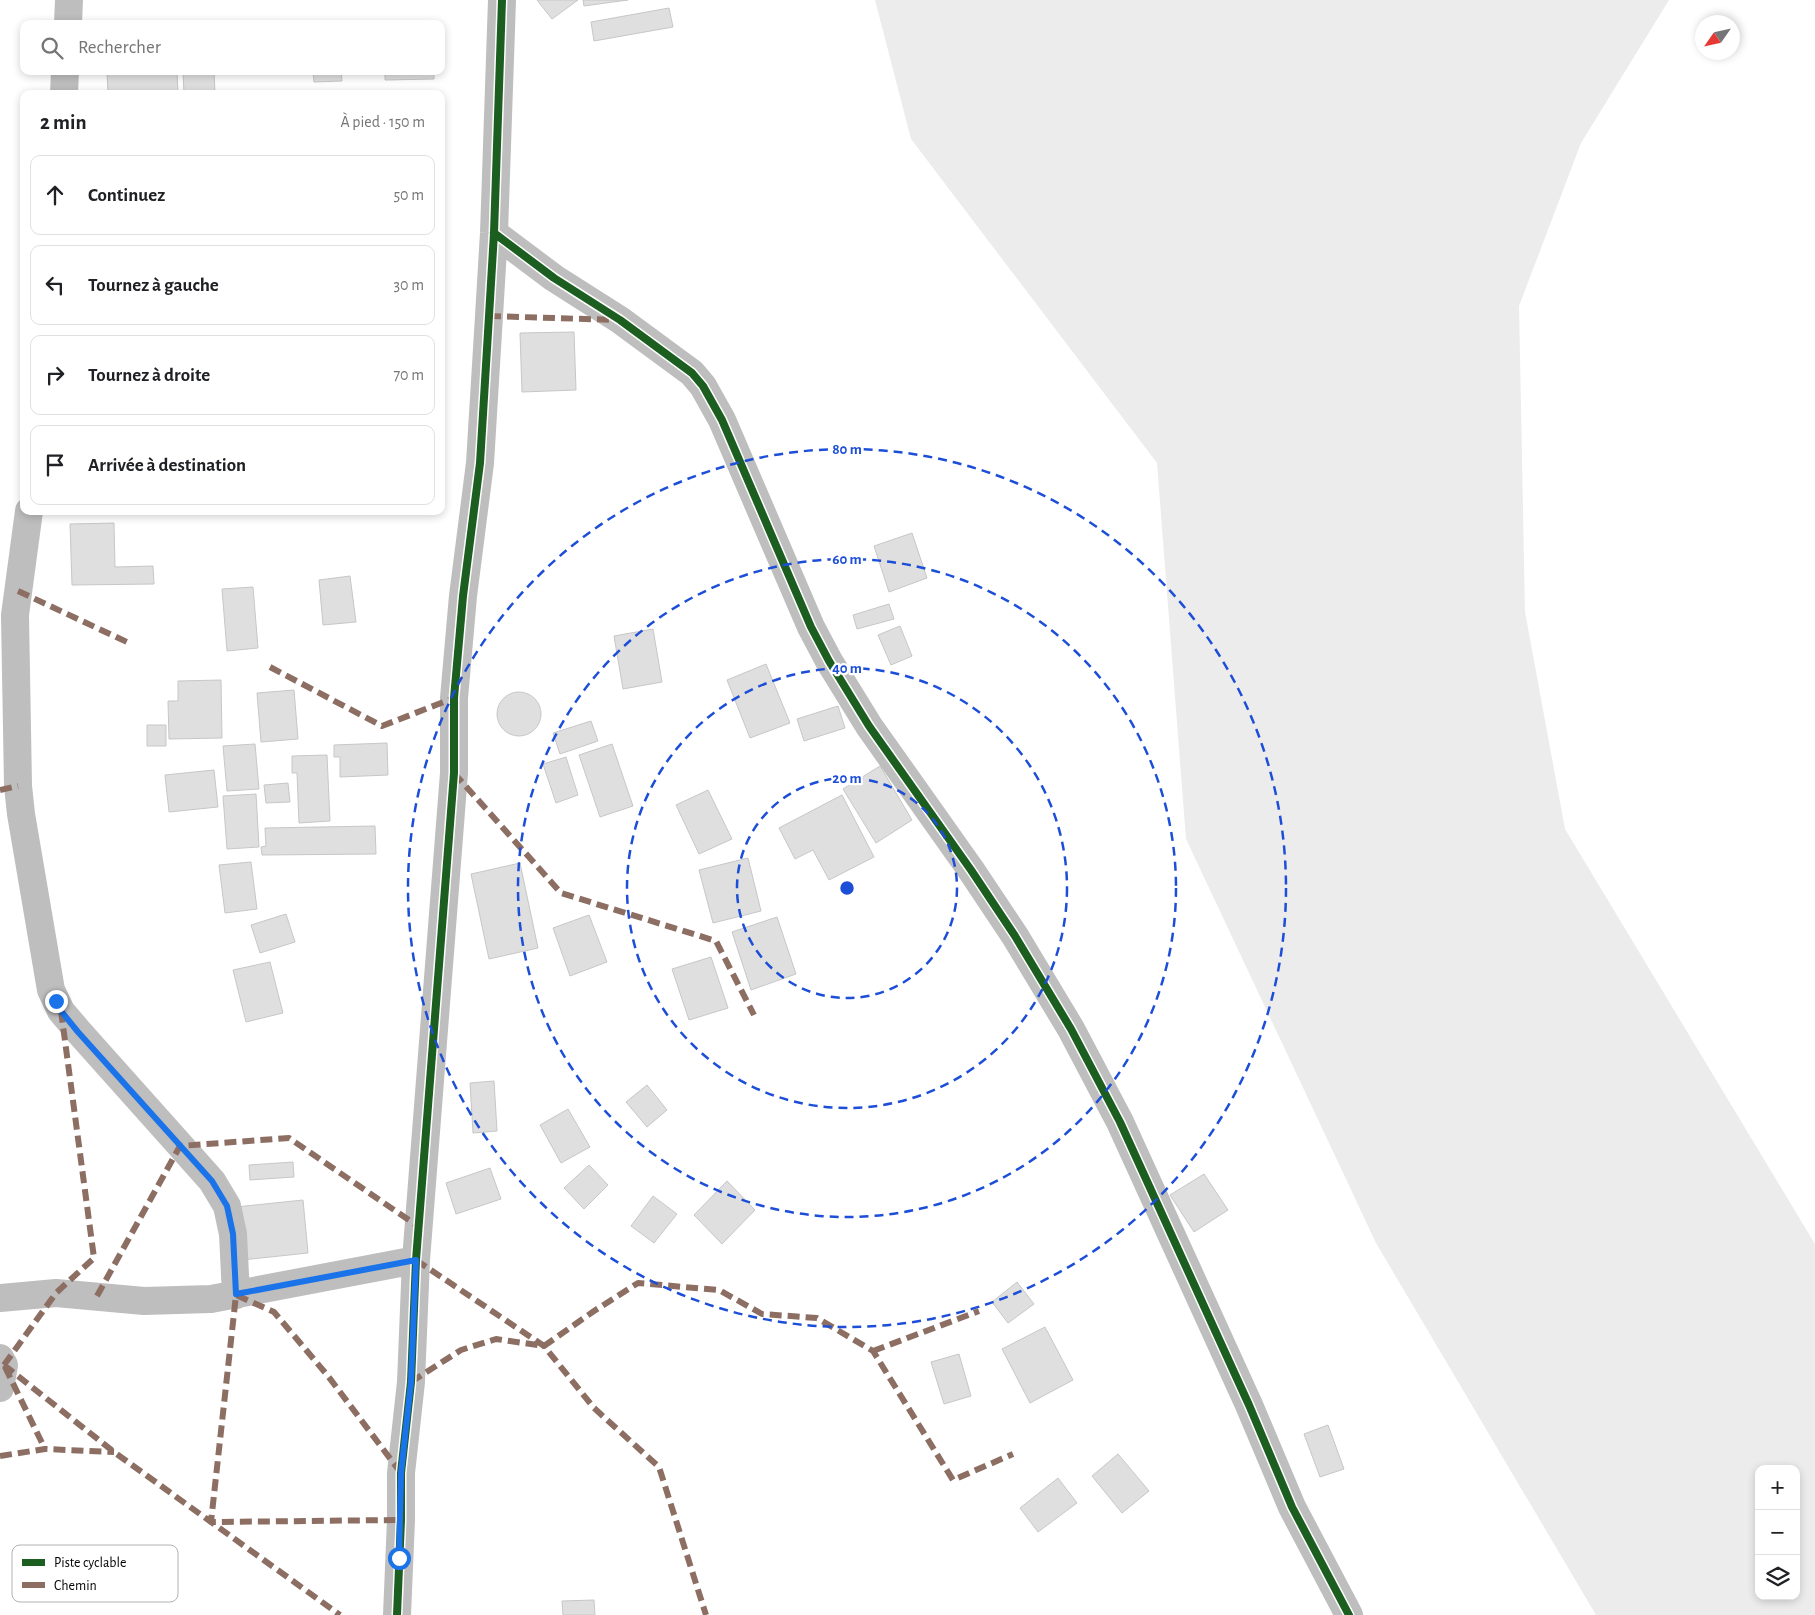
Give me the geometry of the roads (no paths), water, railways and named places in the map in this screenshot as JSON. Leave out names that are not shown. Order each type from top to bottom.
[{"type":"street","points":[[68,20],[69,0]]},
{"type":"street","points":[[397,1615],[401,1473],[411,1382],[416,1260],[454,773],[454,698],[463,596],[480,463],[494,232],[502,0]]},
{"type":"street","points":[[64,90],[65,75]]},
{"type":"street","points":[[494,232],[554,278],[643,336],[692,373],[703,386],[722,420],[811,628],[829,661],[869,726],[971,870],[1015,936],[1080,1046],[1127,1138],[1249,1405],[1292,1506],[1349,1615]]},
{"type":"street","points":[[28,515],[16,615],[18,786],[50,990],[61,1011],[212,1181],[227,1206],[233,1234],[236,1294]]},
{"type":"street","points":[[0,1298],[56,1293],[144,1301],[210,1299],[416,1260]]},
{"type":"street","points":[[0,1358],[4,1365],[0,1388]]}]
